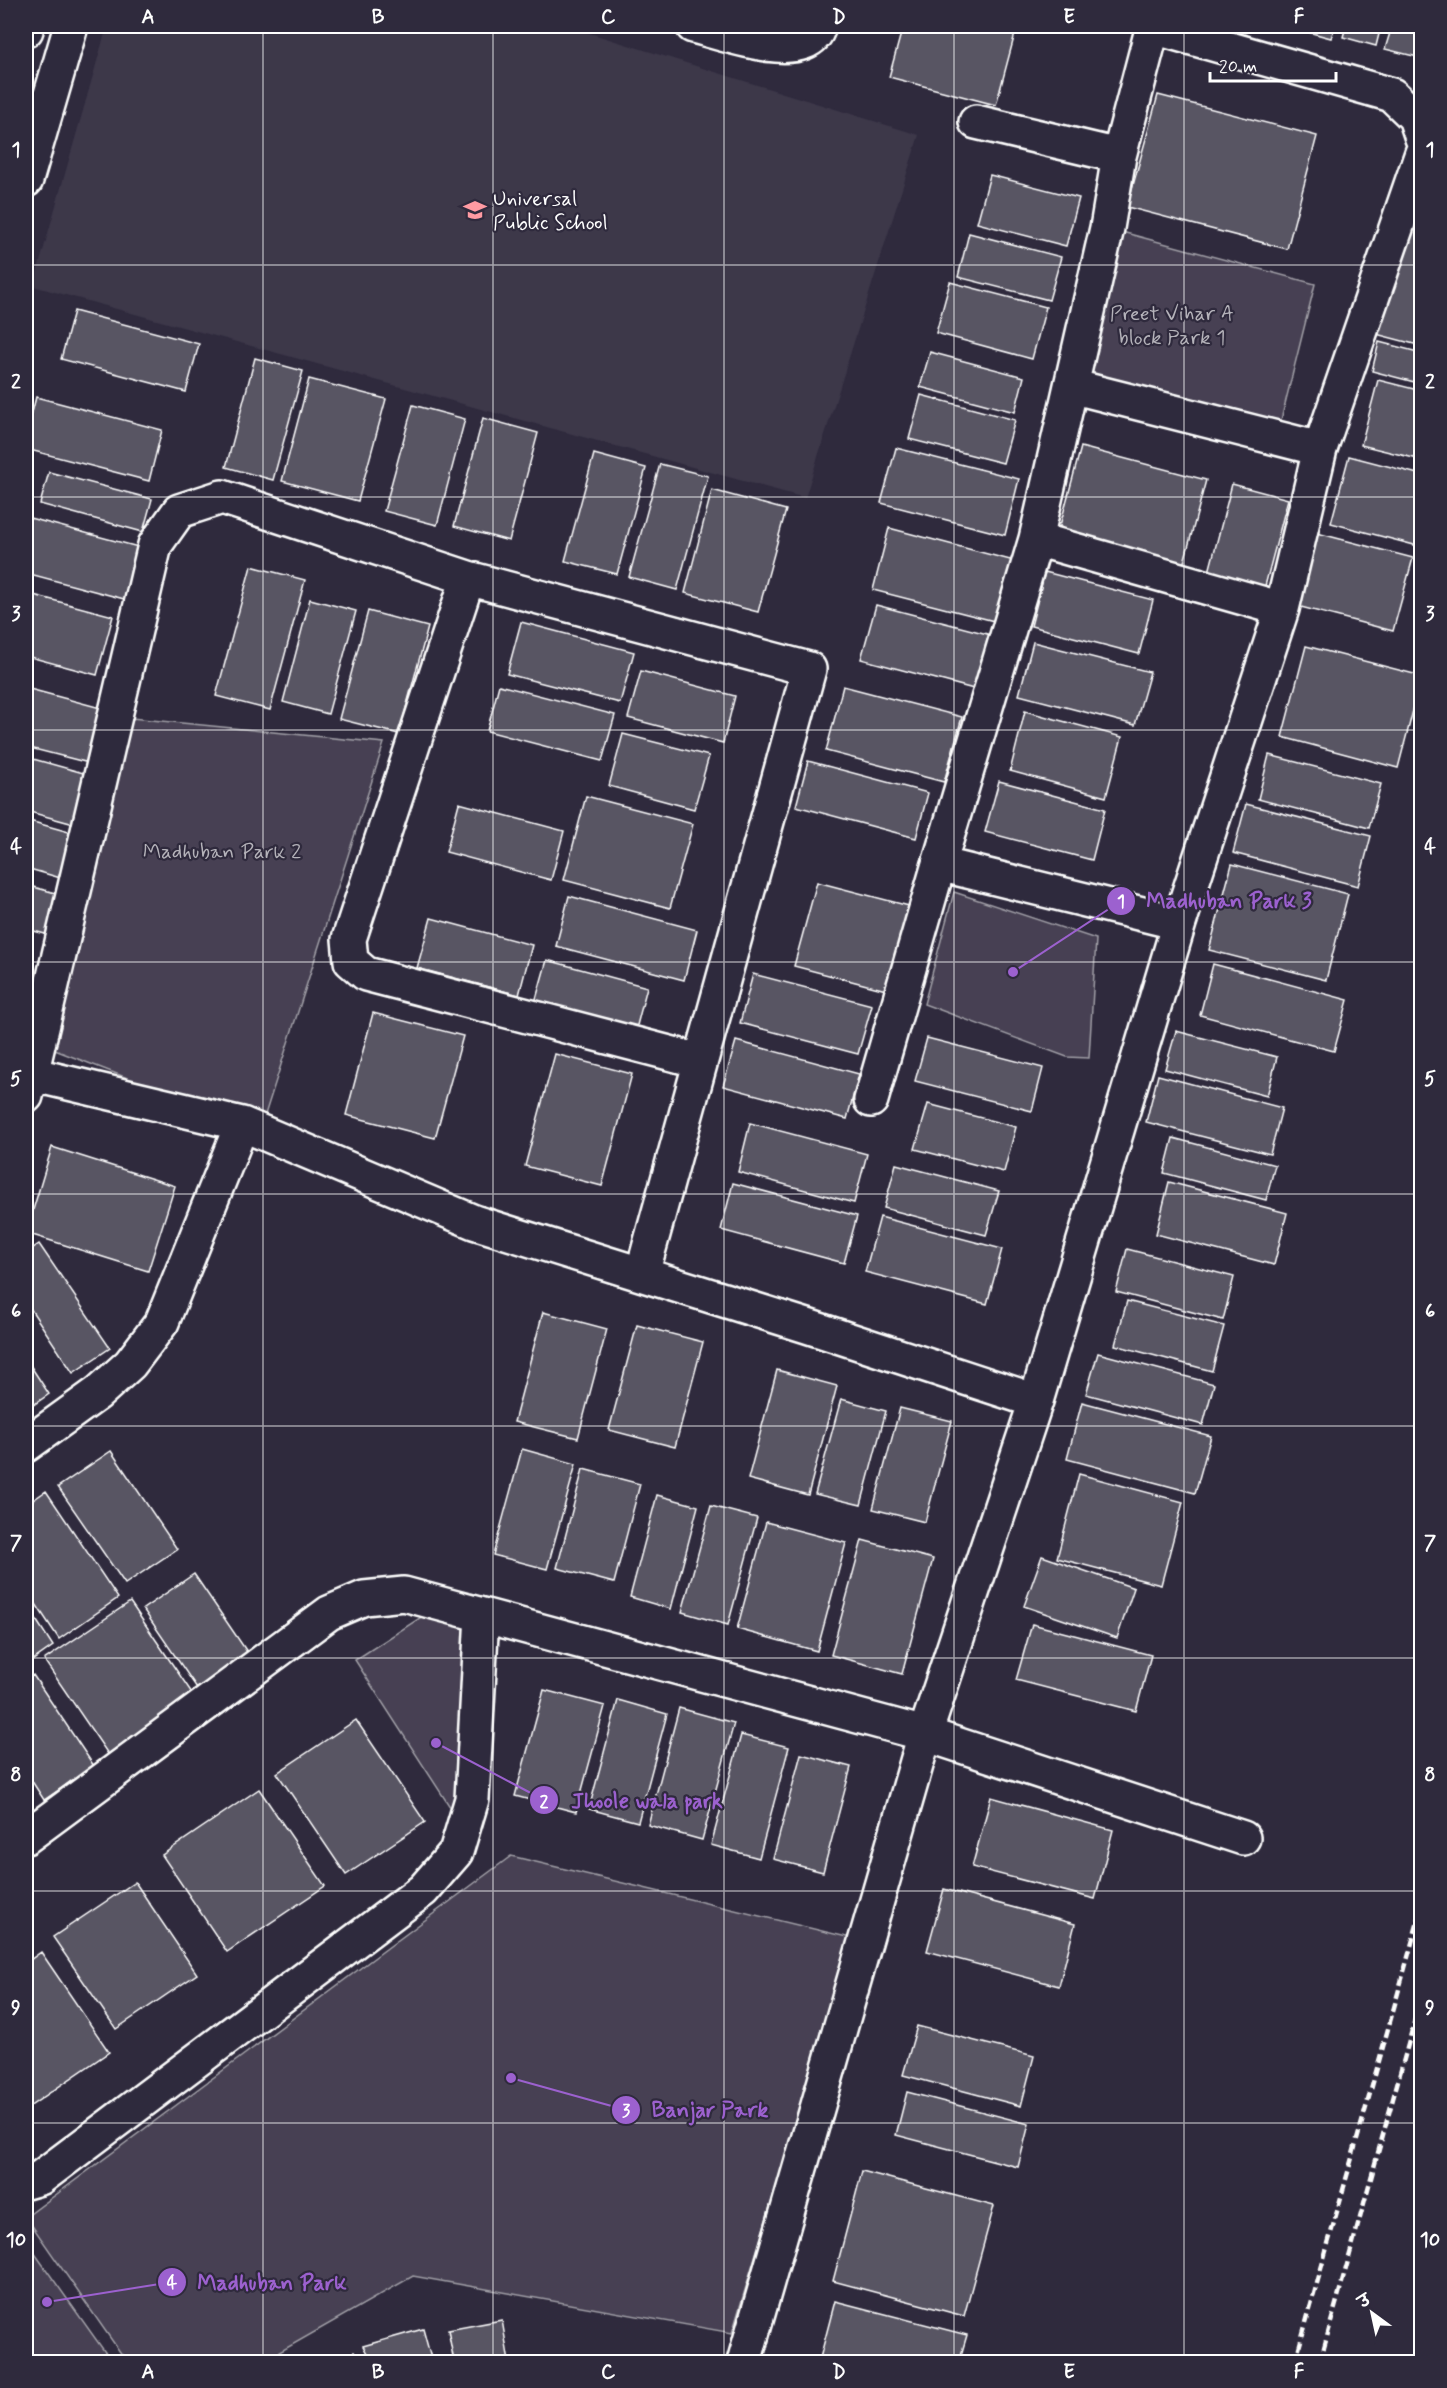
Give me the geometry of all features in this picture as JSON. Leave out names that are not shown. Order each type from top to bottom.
[{"type":"street","points":[[26,30],[27,26]]},
{"type":"street","points":[[26,180],[71,26]]},
{"type":"street","points":[[693,26],[784,47],[808,43],[817,34],[819,26]]},
{"type":"street","points":[[871,1100],[1036,539],[1107,228],[1119,156],[1153,26],[1392,95],[1415,117],[1422,138]]},
{"type":"street","points":[[976,122],[1119,156]]},
{"type":"street","points":[[744,2362],[925,1734],[1036,1401],[1179,923],[1282,609],[1320,449],[1422,153]]},
{"type":"street","points":[[1071,386],[1320,449]]},
{"type":"street","points":[[642,1274],[808,669],[468,578],[222,497],[179,511],[155,545],[27,1081],[242,1124],[474,1222],[1036,1401]]},
{"type":"street","points":[[1036,539],[1282,609]]},
{"type":"street","points":[[468,578],[349,939],[351,961],[366,974],[700,1061]]},
{"type":"street","points":[[939,864],[1179,923]]},
{"type":"street","points":[[26,1445],[98,1393],[130,1364],[162,1322],[242,1124]]},
{"type":"street","points":[[26,1837],[329,1613],[364,1598],[404,1594],[925,1734],[1243,1838]]},
{"type":"street","points":[[26,2182],[40,2178],[423,1890],[456,1852],[472,1799],[482,1614]]},
{"type":"shaded area","name":"Universal Public School","points":[[107,26],[567,26],[919,135],[805,498],[33,286]]},
{"type":"green space","name":"Preet Vihar A block Park 1","points":[[1107,228],[1315,284],[1278,432],[1072,380]]},
{"type":"green space","name":"Madhuban Park 2","points":[[131,718],[384,743],[262,1124],[161,1091],[47,1047]]},
{"type":"green space","points":[[954,892],[1096,939],[1089,1058],[1067,1057],[924,1004]]},
{"type":"green space","points":[[449,1599],[463,1629],[463,1827],[355,1660]]},
{"type":"green space","points":[[511,1856],[851,1938],[732,2333],[413,2276],[262,2362],[127,2362],[26,2217]]},
{"type":"green space","points":[[26,2241],[112,2362],[26,2362]]},
{"type":"building","points":[[903,26],[1017,26],[996,105],[889,77]]},
{"type":"building","points":[[1294,26],[1335,26],[1331,38],[1293,28]]},
{"type":"building","points":[[1346,26],[1381,26],[1376,46],[1343,37]]},
{"type":"building","points":[[1392,26],[1422,26],[1422,58],[1385,49]]},
{"type":"building","points":[[1158,95],[1317,136],[1287,249],[1127,207]]},
{"type":"building","points":[[990,175],[1079,198],[1066,246],[977,223]]},
{"type":"building","points":[[1405,224],[1422,228],[1422,346],[1376,334]]},
{"type":"building","points":[[969,233],[1061,257],[1049,300],[958,277]]},
{"type":"building","points":[[950,282],[1046,307],[1032,359],[936,333]]},
{"type":"building","points":[[74,311],[199,344],[186,392],[61,359]]},
{"type":"building","points":[[1379,342],[1422,353],[1422,384],[1372,371]]},
{"type":"building","points":[[930,352],[1024,377],[1015,412],[920,387]]},
{"type":"building","points":[[255,358],[303,371],[273,480],[226,467]]},
{"type":"building","points":[[309,379],[386,399],[358,501],[282,481]]},
{"type":"building","points":[[1378,380],[1422,391],[1422,460],[1361,445]]},
{"type":"building","points":[[921,395],[1015,420],[1003,463],[909,439]]},
{"type":"building","points":[[36,397],[162,430],[149,481],[26,449],[26,436]]},
{"type":"building","points":[[413,405],[465,419],[437,525],[384,511]]},
{"type":"building","points":[[483,418],[538,433],[509,541],[454,526]]},
{"type":"building","points":[[1081,447],[1206,480],[1183,566],[1058,533]]},
{"type":"building","points":[[896,448],[1019,479],[1005,535],[881,503]]},
{"type":"building","points":[[594,454],[646,468],[617,574],[565,561]]},
{"type":"building","points":[[1349,456],[1422,475],[1422,532],[1418,546],[1331,523]]},
{"type":"building","points":[[660,464],[708,476],[677,590],[629,577]]},
{"type":"building","points":[[49,472],[152,499],[143,532],[40,504]]},
{"type":"building","points":[[1232,484],[1288,499],[1265,586],[1209,572]]},
{"type":"building","points":[[712,490],[786,510],[758,612],[685,593]]},
{"type":"building","points":[[26,517],[142,548],[128,600],[26,573]]},
{"type":"building","points":[[889,528],[1018,562],[1002,623],[873,590]]},
{"type":"building","points":[[1317,533],[1413,558],[1393,631],[1297,606]]},
{"type":"building","points":[[251,566],[305,580],[270,710],[216,696]]},
{"type":"building","points":[[1045,572],[1153,600],[1139,654],[1031,626]]},
{"type":"building","points":[[26,593],[113,616],[97,675],[26,656]]},
{"type":"building","points":[[310,599],[356,611],[328,714],[283,702]]},
{"type":"building","points":[[876,605],[999,637],[985,692],[861,659]]},
{"type":"building","points":[[368,611],[428,627],[399,734],[339,719]]},
{"type":"building","points":[[521,622],[634,652],[620,703],[507,674]]},
{"type":"building","points":[[1033,642],[1150,672],[1135,725],[1019,695]]},
{"type":"building","points":[[1306,646],[1422,676],[1398,768],[1282,737]]},
{"type":"building","points":[[641,671],[735,696],[723,743],[628,718]]},
{"type":"building","points":[[499,685],[615,715],[602,761],[487,731]]},
{"type":"building","points":[[843,686],[962,717],[944,782],[826,751]]},
{"type":"building","points":[[26,688],[108,710],[93,764],[26,747]]},
{"type":"building","points":[[1025,711],[1122,737],[1106,797],[1010,771]]},
{"type":"building","points":[[623,734],[709,756],[694,809],[609,786]]},
{"type":"building","points":[[1269,755],[1381,784],[1369,828],[1258,799]]},
{"type":"building","points":[[26,757],[87,774],[74,824],[26,811]]},
{"type":"building","points":[[808,761],[928,793],[916,838],[796,806]]},
{"type":"building","points":[[999,781],[1105,809],[1092,860],[985,832]]},
{"type":"building","points":[[586,796],[693,824],[670,908],[564,880]]},
{"type":"building","points":[[459,803],[564,831],[551,880],[446,852]]},
{"type":"building","points":[[1246,804],[1371,836],[1358,886],[1233,853]]},
{"type":"building","points":[[26,820],[76,834],[64,879],[26,868]]},
{"type":"building","points":[[1232,864],[1348,894],[1326,980],[1209,950]]},
{"type":"building","points":[[817,882],[913,907],[890,991],[794,966]]},
{"type":"building","points":[[26,885],[59,894],[49,935],[26,929]]},
{"type":"building","points":[[569,896],[697,930],[684,980],[556,946]]},
{"type":"building","points":[[431,918],[532,945],[519,995],[417,968]]},
{"type":"building","points":[[547,960],[647,987],[635,1033],[534,1006]]},
{"type":"building","points":[[1213,964],[1348,1000],[1334,1051],[1200,1015]]},
{"type":"building","points":[[753,974],[872,1005],[858,1054],[740,1023]]},
{"type":"building","points":[[26,990],[40,994],[26,1049]]},
{"type":"building","points":[[373,1013],[463,1036],[435,1138],[346,1115]]},
{"type":"building","points":[[1176,1031],[1277,1057],[1267,1096],[1165,1069]]},
{"type":"building","points":[[927,1038],[1043,1068],[1032,1111],[915,1081]]},
{"type":"building","points":[[736,1041],[859,1074],[847,1119],[723,1086]]},
{"type":"building","points":[[555,1054],[632,1074],[602,1186],[525,1166]]},
{"type":"building","points":[[1158,1075],[1282,1108],[1270,1154],[1146,1122]]},
{"type":"building","points":[[928,1104],[1016,1127],[1004,1172],[915,1149]]},
{"type":"building","points":[[750,1123],[867,1154],[854,1203],[738,1172]]},
{"type":"building","points":[[1173,1138],[1275,1165],[1266,1200],[1164,1173]]},
{"type":"building","points":[[52,1147],[175,1186],[148,1271],[26,1233]]},
{"type":"building","points":[[896,1164],[999,1191],[986,1235],[884,1208]]},
{"type":"building","points":[[1169,1182],[1287,1213],[1274,1265],[1156,1234]]},
{"type":"building","points":[[733,1183],[857,1216],[844,1263],[721,1230]]},
{"type":"building","points":[[880,1217],[1002,1249],[987,1304],[865,1272]]},
{"type":"building","points":[[39,1244],[110,1348],[73,1373],[26,1302],[26,1253]]},
{"type":"building","points":[[1127,1249],[1234,1277],[1223,1320],[1116,1292]]},
{"type":"building","points":[[1127,1301],[1224,1326],[1212,1371],[1115,1345]]},
{"type":"building","points":[[543,1312],[607,1329],[578,1438],[514,1422]]},
{"type":"building","points":[[637,1325],[703,1342],[675,1447],[609,1430]]},
{"type":"building","points":[[1098,1353],[1214,1384],[1203,1425],[1086,1394]]},
{"type":"building","points":[[26,1359],[49,1394],[26,1410]]},
{"type":"building","points":[[777,1370],[837,1386],[808,1495],[748,1479]]},
{"type":"building","points":[[841,1399],[886,1411],[861,1505],[815,1494]]},
{"type":"building","points":[[1082,1402],[1211,1436],[1195,1493],[1067,1459]]},
{"type":"building","points":[[900,1408],[952,1421],[925,1522],[873,1509]]},
{"type":"building","points":[[522,1449],[576,1464],[547,1569],[493,1555]]},
{"type":"building","points":[[111,1451],[177,1549],[125,1584],[58,1487]]},
{"type":"building","points":[[583,1469],[640,1484],[614,1583],[557,1568]]},
{"type":"building","points":[[1079,1474],[1183,1502],[1161,1585],[1057,1558]]},
{"type":"building","points":[[46,1491],[118,1598],[59,1639],[26,1589],[26,1505]]},
{"type":"building","points":[[657,1495],[698,1506],[671,1609],[630,1597]]},
{"type":"building","points":[[711,1506],[757,1518],[728,1625],[682,1612]]},
{"type":"building","points":[[766,1522],[846,1543],[817,1651],[737,1629]]},
{"type":"building","points":[[862,1540],[933,1559],[902,1674],[831,1655]]},
{"type":"building","points":[[1042,1556],[1134,1588],[1117,1638],[1024,1606]]},
{"type":"building","points":[[194,1574],[252,1659],[201,1694],[143,1609]]},
{"type":"building","points":[[130,1602],[194,1696],[108,1754],[44,1660]]},
{"type":"building","points":[[26,1604],[53,1646],[26,1665]]},
{"type":"building","points":[[1032,1624],[1151,1655],[1136,1711],[1016,1680]]},
{"type":"building","points":[[33,1675],[94,1766],[44,1800],[26,1772],[26,1680]]},
{"type":"building","points":[[544,1690],[605,1706],[576,1812],[515,1796]]},
{"type":"building","points":[[618,1700],[667,1714],[638,1822],[589,1809]]},
{"type":"building","points":[[679,1708],[734,1723],[702,1840],[648,1825]]},
{"type":"building","points":[[356,1720],[425,1822],[346,1875],[277,1773]]},
{"type":"building","points":[[741,1735],[789,1747],[759,1858],[711,1845]]},
{"type":"building","points":[[801,1754],[851,1767],[823,1872],[773,1859]]},
{"type":"building","points":[[259,1789],[325,1886],[227,1952],[162,1855]]},
{"type":"building","points":[[991,1797],[1113,1830],[1095,1899],[972,1867]]},
{"type":"building","points":[[135,1882],[197,1974],[116,2029],[53,1937]]},
{"type":"building","points":[[944,1889],[1075,1924],[1059,1986],[927,1951]]},
{"type":"building","points":[[41,1952],[109,2052],[26,2109],[26,1963]]},
{"type":"building","points":[[917,2026],[1034,2056],[1021,2106],[903,2075]]},
{"type":"building","points":[[907,2092],[1029,2124],[1018,2167],[896,2135]]},
{"type":"building","points":[[862,2171],[994,2206],[964,2316],[833,2281]]},
{"type":"building","points":[[835,2301],[967,2335],[959,2362],[819,2362]]},
{"type":"building","points":[[502,2320],[509,2362],[454,2362],[448,2330]]},
{"type":"building","points":[[423,2329],[432,2362],[372,2362],[363,2346]]},
{"type":"building","points":[[354,2352],[360,2362],[335,2362]]},
{"type":"railway","points":[[1295,2362],[1422,1907]]},
{"type":"railway","points":[[1320,2362],[1422,1994]]},
{"type":"place","name":"Universal Public School","points":[[475,210]]},
{"type":"place","name":"Madhuban Park 3","points":[[1013,972]]},
{"type":"place","name":"Jhoole wala park","points":[[436,1743]]},
{"type":"place","name":"Banjar Park","points":[[511,2078]]},
{"type":"place","name":"Madhuban Park","points":[[47,2302]]}]
